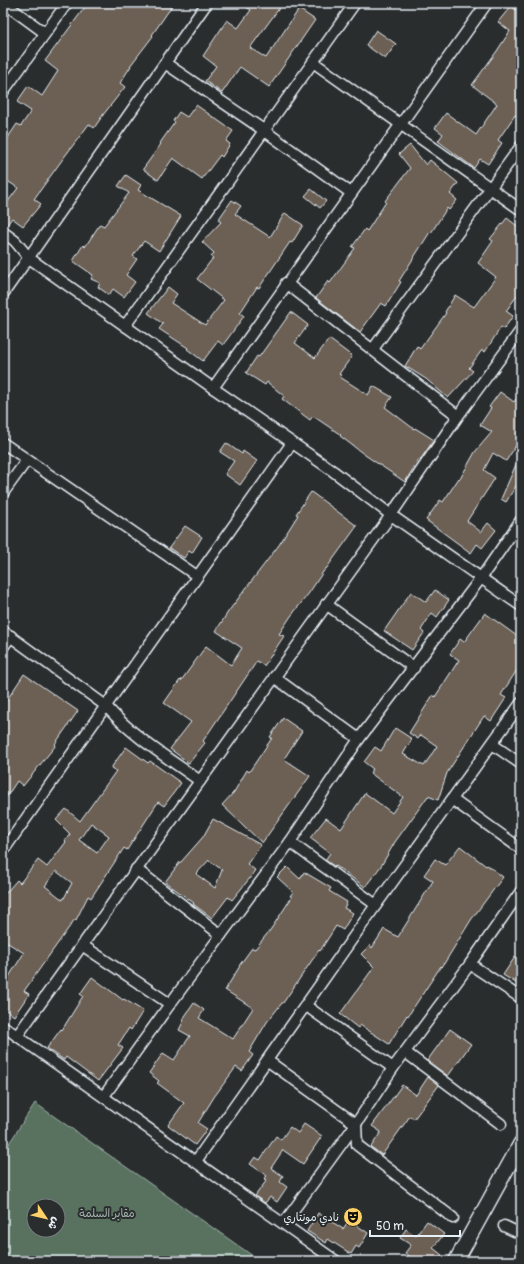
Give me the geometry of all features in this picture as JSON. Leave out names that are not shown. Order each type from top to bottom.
[{"type":"street","points":[[4,3],[45,33]]},
{"type":"street","points":[[3,92],[67,3]]},
{"type":"street","points":[[3,294],[208,3]]},
{"type":"street","points":[[125,326],[355,3]]},
{"type":"street","points":[[213,388],[286,283],[401,125],[487,3]]},
{"type":"street","points":[[313,62],[521,210]]},
{"type":"street","points":[[165,63],[265,131],[351,193]]},
{"type":"street","points":[[373,349],[521,146]]},
{"type":"street","points":[[3,232],[15,241],[29,258],[333,471],[391,515],[521,606]]},
{"type":"street","points":[[286,283],[458,416]]},
{"type":"street","points":[[17,1036],[391,515],[458,416],[521,330]]},
{"type":"street","points":[[3,443],[197,576]]},
{"type":"street","points":[[3,852],[292,443]]},
{"type":"street","points":[[3,493],[27,460]]},
{"type":"street","points":[[104,1096],[290,842],[359,739],[481,578],[521,520]]},
{"type":"street","points":[[326,604],[414,668]]},
{"type":"street","points":[[3,647],[7,633],[106,706],[132,731],[200,781]]},
{"type":"street","points":[[274,677],[359,739]]},
{"type":"street","points":[[196,1161],[268,1061],[376,905],[521,704]]},
{"type":"street","points":[[492,744],[521,764]]},
{"type":"street","points":[[453,800],[521,849]]},
{"type":"street","points":[[290,842],[376,905]]},
{"type":"street","points":[[136,870],[221,935]]},
{"type":"street","points":[[284,1223],[356,1124],[393,1068],[470,964],[521,891]]},
{"type":"street","points":[[82,945],[170,1004]]},
{"type":"street","points":[[470,964],[521,998]]},
{"type":"street","points":[[305,1006],[393,1068]]},
{"type":"street","points":[[3,1026],[336,1261]]},
{"type":"street","points":[[406,1052],[501,1124]]},
{"type":"street","points":[[268,1061],[356,1124]]},
{"type":"street","points":[[356,1124],[357,1146],[453,1218]]},
{"type":"street","points":[[457,1261],[521,1143]]},
{"type":"street","points":[[504,1226],[521,1234]]},
{"type":"green space","name":"مقابر السلمة","points":[[35,1103],[260,1261],[3,1261],[3,1153]]},
{"type":"building","points":[[88,3],[174,3],[152,35],[153,36],[130,66],[120,83],[125,87],[94,128],[89,124],[34,199],[41,204],[23,226],[12,218],[6,226],[3,226],[3,208],[18,188],[3,178],[3,145],[17,124],[21,126],[31,111],[17,102],[28,86],[42,96],[58,71],[45,61]]},
{"type":"building","points":[[240,3],[283,3],[250,48],[266,58],[299,9],[315,20],[269,87],[240,67],[222,93],[205,81],[216,66],[203,56],[227,20],[238,28],[251,10]]},
{"type":"building","points":[[511,6],[521,14],[521,119],[515,115],[498,140],[502,143],[488,164],[480,159],[474,168],[438,141],[443,134],[435,128],[446,113],[476,135],[497,104],[472,85],[510,31],[498,22]]},
{"type":"building","points":[[376,30],[396,44],[385,59],[366,45]]},
{"type":"building","points":[[196,105],[233,131],[226,141],[230,144],[222,157],[220,155],[202,179],[173,158],[158,180],[143,169],[175,122],[173,121],[179,112],[187,117]]},
{"type":"building","points":[[410,145],[426,165],[430,160],[458,183],[450,194],[457,200],[449,210],[447,208],[431,233],[430,232],[399,281],[401,282],[386,306],[381,303],[360,332],[316,298],[328,281],[330,283],[355,248],[352,247],[365,229],[367,231],[386,202],[385,201],[410,168],[399,154]]},
{"type":"building","points":[[126,175],[141,185],[138,190],[181,216],[159,251],[144,241],[133,256],[137,259],[126,275],[135,282],[124,297],[113,289],[109,295],[98,287],[100,283],[91,279],[93,275],[73,261],[83,245],[85,247],[100,224],[104,226],[129,193],[118,186]]},
{"type":"building","points":[[311,189],[326,201],[320,208],[305,196]]},
{"type":"building","points":[[232,200],[241,206],[235,214],[270,237],[285,213],[303,225],[292,243],[290,242],[259,288],[257,287],[240,313],[244,316],[223,345],[218,341],[203,361],[187,349],[188,348],[159,329],[163,324],[148,313],[168,287],[177,294],[171,303],[205,325],[224,300],[197,279],[213,258],[211,257],[214,253],[202,242],[221,222],[218,220]]},
{"type":"building","points":[[507,218],[521,229],[521,290],[506,311],[513,316],[504,329],[501,327],[485,352],[482,350],[469,368],[473,371],[448,398],[426,379],[405,366],[417,346],[420,349],[446,313],[445,312],[455,295],[474,307],[496,277],[478,263],[493,241],[490,239]]},
{"type":"building","points":[[291,312],[308,325],[295,343],[315,358],[329,339],[352,356],[339,374],[341,375],[340,377],[368,395],[373,386],[392,397],[385,407],[414,429],[415,428],[434,440],[420,460],[419,459],[405,482],[365,455],[340,436],[341,435],[313,416],[310,420],[282,399],[284,396],[267,382],[265,385],[246,373],[257,356],[259,357]]},
{"type":"building","points":[[500,392],[514,402],[521,392],[521,446],[517,444],[506,461],[493,453],[484,470],[495,478],[467,521],[481,532],[488,523],[496,530],[482,548],[477,544],[471,553],[426,520],[440,500],[443,502],[459,478],[460,479],[475,452],[492,432],[480,425],[491,408],[489,407]]},
{"type":"building","points":[[226,443],[242,454],[243,451],[257,461],[240,485],[225,474],[234,461],[220,452]]},
{"type":"building","points":[[521,453],[521,478],[506,502],[501,499]]},
{"type":"building","points":[[311,492],[357,526],[279,634],[284,636],[264,666],[257,661],[203,741],[205,743],[189,763],[170,749],[191,722],[164,703],[206,646],[231,665],[242,648],[216,631],[228,612],[279,545],[298,515],[296,514]]},
{"type":"building","points":[[185,526],[202,537],[192,553],[189,551],[184,558],[169,548]]},
{"type":"building","points":[[435,590],[449,600],[437,617],[432,613],[421,630],[424,633],[412,650],[384,631],[411,592],[426,602]]},
{"type":"building","points":[[485,613],[521,639],[521,673],[517,670],[501,695],[506,698],[491,721],[484,716],[447,773],[438,800],[428,796],[395,842],[381,866],[365,887],[325,860],[330,853],[310,838],[326,818],[341,829],[365,793],[392,813],[403,797],[370,773],[373,769],[364,762],[375,747],[381,751],[395,728],[412,739],[403,754],[424,766],[437,746],[421,735],[418,739],[409,733],[433,695],[435,697],[459,660],[450,654],[460,639],[464,642]]},
{"type":"building","points":[[24,674],[78,711],[55,744],[56,745],[23,786],[17,781],[3,802],[3,706]]},
{"type":"building","points":[[283,718],[302,731],[284,759],[310,776],[262,843],[222,805],[234,792],[247,770],[249,772],[272,738],[270,737]]},
{"type":"building","points":[[126,747],[148,763],[150,761],[181,783],[164,806],[158,802],[127,850],[124,848],[91,898],[88,896],[76,920],[75,919],[24,991],[29,994],[14,1016],[3,1008],[3,986],[24,953],[3,940],[3,896],[17,880],[20,883],[38,860],[47,867],[66,842],[65,841],[70,834],[56,820],[66,809],[80,821],[116,771],[111,768]],"holes":[[[91,823],[109,836],[97,853],[79,840]],[[56,871],[72,883],[63,900],[45,886]]]},
{"type":"building","points":[[213,819],[261,845],[247,864],[255,870],[250,878],[232,900],[228,897],[212,918],[165,882],[180,862],[203,837]],"holes":[[[209,860],[222,870],[215,888],[196,874]]]},
{"type":"building","points":[[460,846],[503,877],[471,920],[442,967],[441,966],[408,1016],[407,1015],[389,1044],[360,1025],[358,1028],[340,1014],[374,967],[361,954],[370,945],[372,948],[384,929],[398,937],[433,881],[424,875],[435,859],[445,865]]},
{"type":"building","points":[[287,867],[300,879],[304,872],[331,888],[329,891],[347,902],[344,908],[353,913],[343,930],[336,926],[283,1003],[267,1022],[249,1052],[253,1055],[242,1071],[236,1067],[214,1097],[198,1123],[207,1129],[195,1145],[168,1125],[184,1103],[157,1083],[159,1081],[149,1073],[163,1053],[174,1060],[190,1036],[179,1030],[184,1020],[183,1019],[194,1003],[204,1010],[199,1018],[233,1039],[253,1008],[225,990],[239,966],[252,948],[255,949],[271,929],[292,897],[290,896],[293,892],[277,877]]},
{"type":"building","points":[[515,957],[521,961],[521,986],[503,975]]},
{"type":"building","points":[[92,977],[123,1000],[124,999],[143,1011],[131,1030],[129,1028],[118,1045],[123,1048],[98,1081],[66,1057],[64,1060],[47,1048],[61,1029],[62,1030],[83,996],[80,994]]},
{"type":"building","points":[[450,1029],[471,1044],[448,1076],[427,1061]]},
{"type":"building","points":[[428,1077],[439,1085],[414,1119],[410,1116],[382,1155],[371,1147],[381,1132],[372,1126],[402,1085],[416,1095]]},
{"type":"building","points":[[304,1124],[322,1136],[303,1164],[283,1150],[271,1168],[283,1176],[280,1182],[287,1187],[277,1202],[270,1197],[265,1203],[255,1196],[267,1180],[264,1179],[267,1176],[250,1164],[255,1157],[260,1160],[276,1136],[281,1140],[290,1127],[298,1133]]},
{"type":"building","points":[[318,1213],[343,1229],[349,1220],[368,1233],[359,1248],[356,1246],[351,1254],[328,1239],[326,1243],[307,1231]]},
{"type":"building","points":[[427,1221],[444,1234],[433,1248],[442,1255],[438,1261],[416,1261],[405,1253],[411,1245],[400,1238],[406,1229],[416,1236]]},
{"type":"place","name":"نادي مونتاري","points":[[353,1217]]}]
